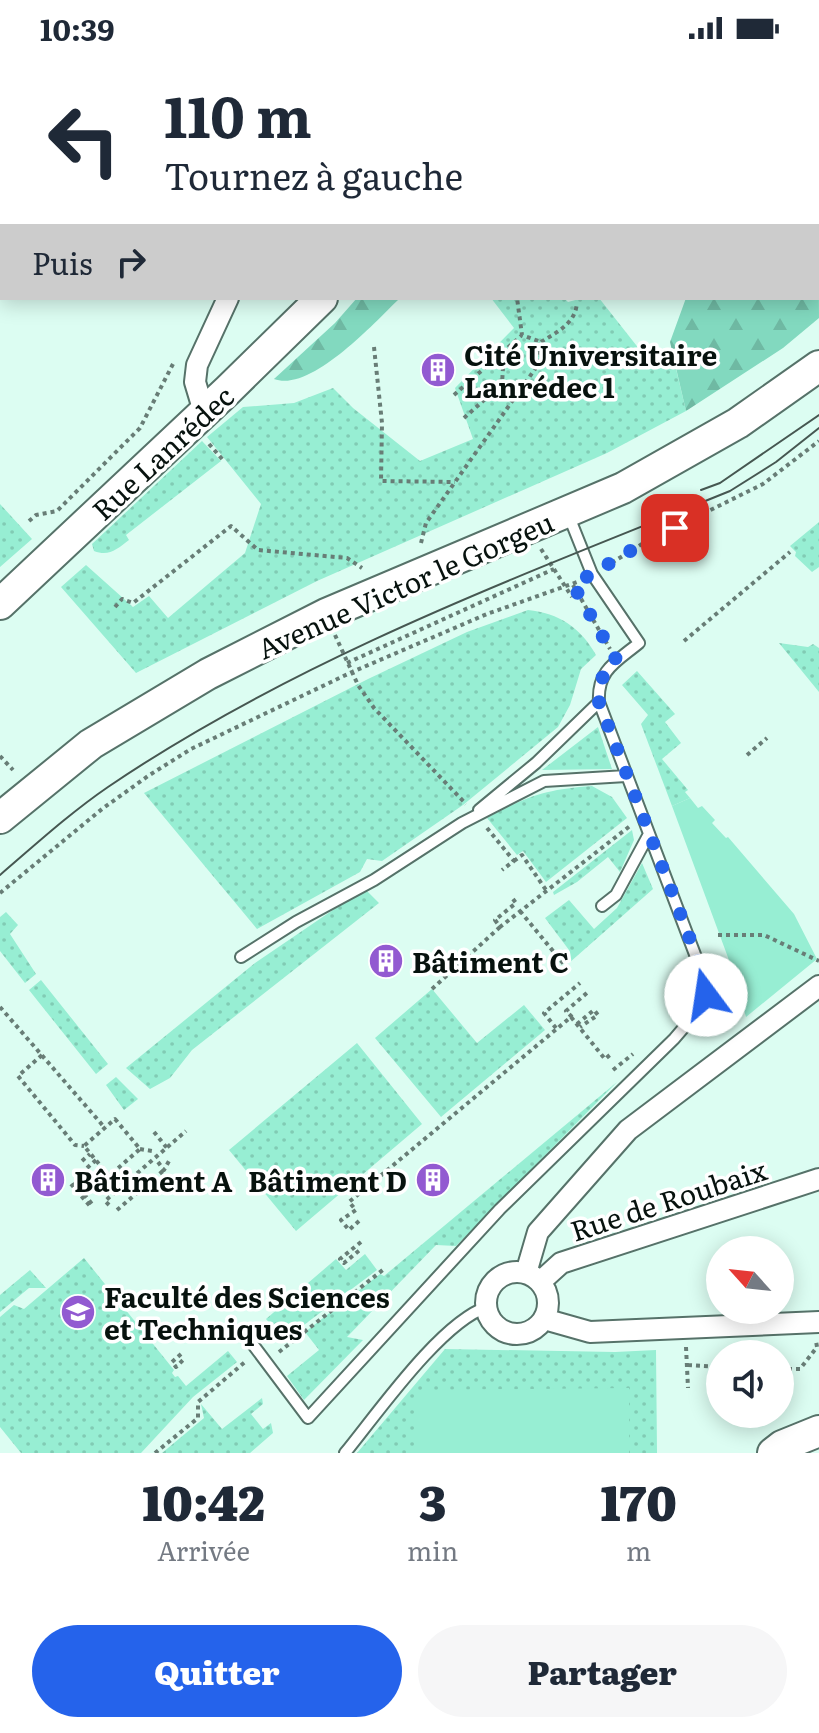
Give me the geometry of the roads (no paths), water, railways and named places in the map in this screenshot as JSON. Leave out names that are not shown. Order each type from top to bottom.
[{"type":"main road","name":"Rue Lanrédec","points":[[0,604],[203,424],[320,300]]},
{"type":"main road","name":"Avenue Victor le Gorgeu","points":[[0,818],[91,744],[208,674],[326,614],[623,488],[738,423],[819,366]]},
{"type":"main road","points":[[773,1453],[782,1446],[819,1431]]},
{"type":"street","points":[[203,424],[195,382],[197,365],[227,300]]},
{"type":"street","points":[[533,1278],[538,1232],[628,1130],[819,986]]},
{"type":"street","name":"Rue de Roubaix","points":[[533,1278],[561,1263],[819,1179]]},
{"type":"street","points":[[516,1272],[533,1278],[547,1293],[549,1304],[544,1319],[536,1328],[526,1333],[509,1333],[492,1322],[487,1307],[492,1285],[516,1272]]},
{"type":"street","points":[[544,1319],[590,1332],[818,1330]]},
{"type":"lane","points":[[251,1342],[308,1418],[500,1209],[674,1039],[698,1011],[706,995],[707,986],[599,702],[598,686],[606,670],[639,643],[592,574],[567,512]]},
{"type":"lane","points":[[462,823],[536,763],[599,702]]},
{"type":"lane","points":[[241,957],[296,922],[374,880],[462,823],[544,781],[626,776]]},
{"type":"lane","points":[[602,906],[616,895],[649,834]]},
{"type":"lane","points":[[345,1453],[446,1333],[474,1311],[487,1307]]},
{"type":"tram line","points":[[701,490],[720,483],[819,415]]},
{"type":"tram line","points":[[0,875],[66,818],[108,787],[256,698],[332,659],[490,588],[730,491],[776,462],[819,428]]},
{"type":"place","name":"Cité Universitaire Lanrédec 1","points":[[438,370]]},
{"type":"place","name":"Bâtiment C","points":[[386,961]]},
{"type":"place","name":"Bâtiment A","points":[[48,1180]]},
{"type":"place","name":"Bâtiment D","points":[[433,1180]]},
{"type":"place","name":"Faculté des Sciences et Techniques","points":[[78,1312]]}]
